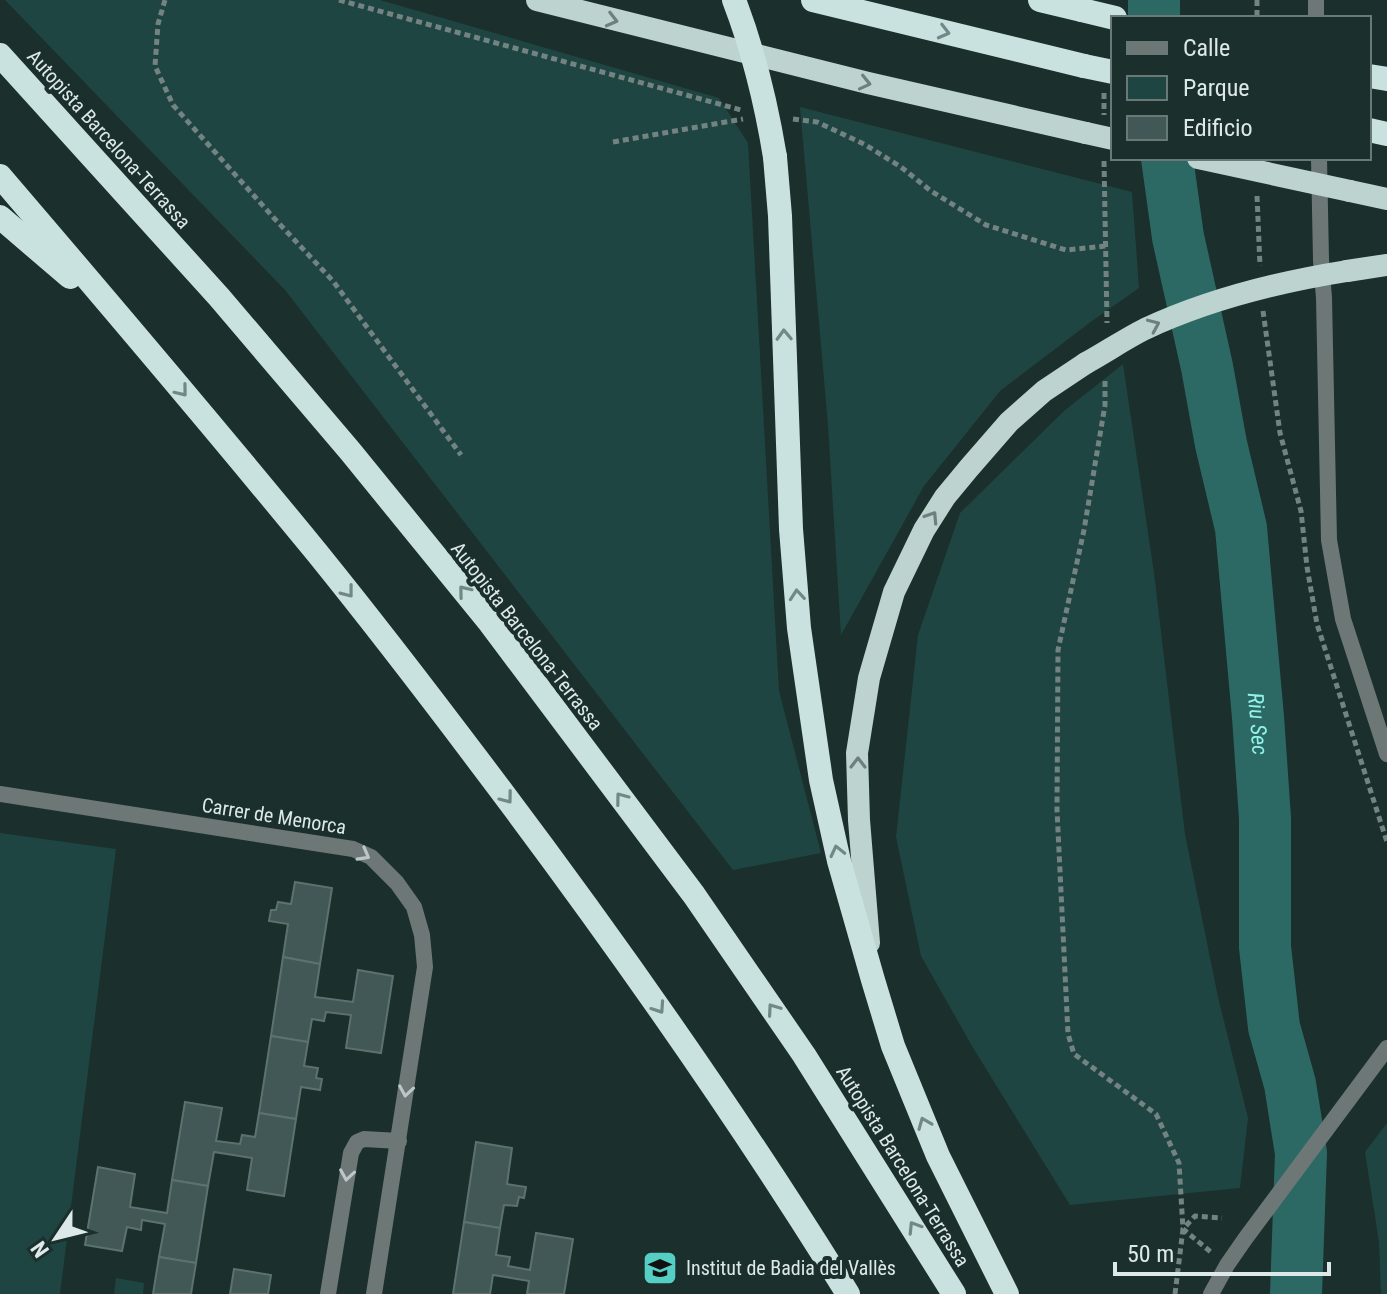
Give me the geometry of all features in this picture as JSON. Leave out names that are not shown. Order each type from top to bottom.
[{"type":"highway","points":[[537,0],[868,83],[1102,135]]},
{"type":"highway","points":[[734,0],[766,104],[775,157],[780,216],[791,529],[799,628],[821,780],[839,861],[893,1046],[938,1156],[1007,1294]]},
{"type":"highway","points":[[813,0],[1084,66],[1108,81]]},
{"type":"highway","points":[[1040,0],[1111,17]]},
{"type":"highway","name":"Autopista Barcelona-Terrassa","points":[[0,55],[219,297],[490,623],[694,895],[804,1055],[954,1294]]},
{"type":"highway","points":[[1207,160],[1387,199]]},
{"type":"highway","points":[[0,176],[319,555],[541,843],[729,1110],[848,1294]]},
{"type":"highway","points":[[0,217],[133,331]]},
{"type":"highway","points":[[873,980],[859,820],[857,753],[869,678],[894,592],[924,530],[945,497],[1009,422],[1044,391],[1096,369],[1143,330],[1233,296],[1294,279],[1387,265]]},
{"type":"street","points":[[1319,160],[1329,540],[1343,619],[1387,754]]},
{"type":"street","name":"Carrer de Menorca","points":[[0,794],[353,849],[371,857],[397,883],[414,907],[422,935],[425,967],[374,1294]]},
{"type":"street","points":[[1211,1294],[1245,1239],[1387,1048]]},
{"type":"street","points":[[328,1294],[351,1153],[357,1142],[364,1139],[398,1147]]},
{"type":"path","points":[[165,0],[158,24],[155,66],[173,105],[333,281],[461,455]]},
{"type":"path","points":[[339,0],[746,115],[613,142]]},
{"type":"path","points":[[1106,329],[1102,135],[1108,81]]},
{"type":"path","points":[[789,119],[817,122],[864,144],[986,225],[1066,250],[1106,246]]},
{"type":"path","points":[[1257,206],[1260,262]]},
{"type":"path","points":[[1096,369],[1105,405],[1084,530],[1058,650],[1057,810],[1068,1034],[1074,1054],[1156,1114],[1179,1163],[1183,1229],[1175,1294]]},
{"type":"path","points":[[1183,1229],[1195,1216],[1222,1218]]},
{"type":"path","points":[[1183,1229],[1227,1265]]},
{"type":"green space","points":[[5,0],[380,0],[719,98],[748,143],[779,691],[821,853],[733,870],[285,290]]},
{"type":"green space","points":[[800,107],[1132,192],[1139,288],[1000,391],[924,486],[841,635],[828,425]]},
{"type":"green space","points":[[1123,364],[1154,573],[1185,834],[1218,997],[1248,1118],[1240,1188],[1070,1205],[972,1046],[921,956],[896,837],[918,635],[960,513],[1064,411]]},
{"type":"green space","points":[[0,833],[116,849],[60,1294],[0,1294]]},
{"type":"green space","points":[[1387,1123],[1387,1294],[1381,1294],[1379,1242],[1365,1152]]},
{"type":"green space","points":[[116,1278],[144,1283],[143,1294],[114,1294]]},
{"type":"building","points":[[295,882],[332,888],[320,964],[283,957],[288,924],[269,921],[271,910],[276,910],[278,902],[291,904]]},
{"type":"building","points":[[283,957],[320,964],[315,997],[353,1002],[358,970],[393,976],[381,1053],[346,1048],[351,1015],[326,1012],[324,1021],[312,1019],[308,1042],[271,1036]]},
{"type":"building","points":[[271,1036],[308,1042],[304,1066],[318,1068],[316,1078],[322,1079],[320,1090],[301,1087],[296,1119],[259,1113]]},
{"type":"building","points":[[185,1102],[222,1108],[216,1141],[240,1144],[242,1135],[255,1137],[259,1113],[296,1119],[284,1196],[247,1190],[252,1158],[214,1152],[208,1186],[172,1180]]},
{"type":"building","points":[[476,1142],[512,1148],[507,1184],[526,1187],[524,1198],[519,1197],[517,1206],[504,1205],[500,1228],[464,1222]]},
{"type":"building","points":[[98,1167],[135,1174],[130,1207],[167,1213],[172,1180],[208,1186],[196,1263],[159,1257],[165,1224],[142,1220],[141,1230],[127,1227],[122,1251],[85,1245]]},
{"type":"building","points":[[464,1222],[500,1228],[496,1255],[510,1257],[508,1266],[530,1270],[536,1233],[573,1239],[564,1294],[527,1294],[529,1281],[493,1275],[490,1294],[453,1294]]},
{"type":"building","points":[[159,1257],[196,1263],[191,1294],[153,1294]]},
{"type":"building","points":[[234,1269],[271,1275],[268,1294],[230,1294]]},
{"type":"waterway","name":"Riu Sec","points":[[1154,0],[1154,16]]},
{"type":"waterway","name":"Riu Sec","points":[[1167,160],[1178,237],[1241,528],[1265,818],[1265,947],[1274,1027],[1290,1084],[1301,1153],[1296,1294]]},
{"type":"place","name":"Institut de Badia del Vallès","points":[[660,1268]]}]
